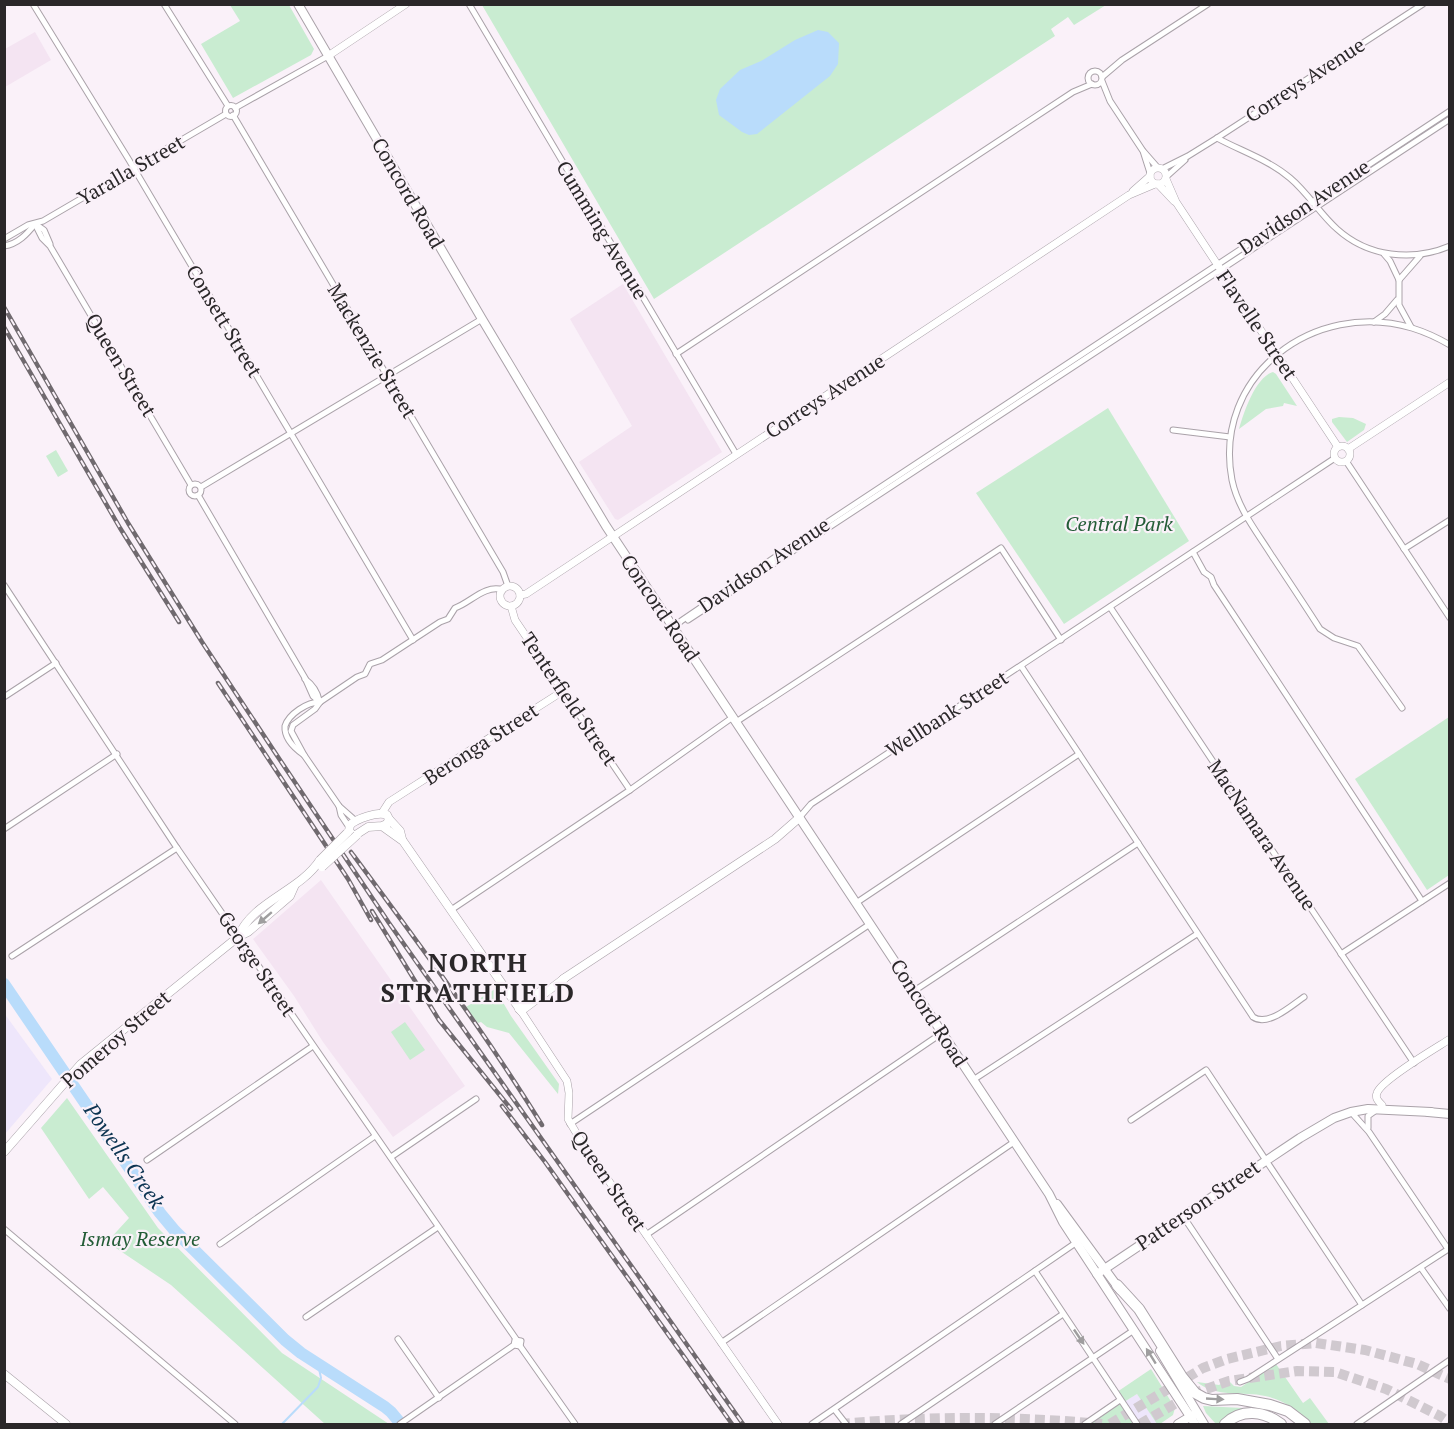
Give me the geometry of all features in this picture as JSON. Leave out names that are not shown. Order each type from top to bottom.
[{"type":"highway","points":[[1117,1285],[1139,1308],[1192,1390],[1203,1398],[1237,1399],[1282,1408],[1305,1425]]},
{"type":"highway","points":[[1256,1403],[1274,1409],[1295,1425]]},
{"type":"highway","points":[[1225,1425],[1237,1416],[1253,1413],[1272,1418],[1281,1425]]},
{"type":"main road","name":"Concord Road","points":[[298,4],[482,320],[613,536],[1049,1194],[1063,1222],[1105,1268],[1154,1339],[1197,1421]]},
{"type":"main road","name":"Queen Street","points":[[386,816],[400,831],[403,841],[520,1010]]},
{"type":"main road","points":[[351,832],[387,824],[386,816],[356,821]]},
{"type":"main road","name":"Wellbank Street","points":[[520,1010],[775,839],[800,818]]},
{"type":"main road","name":"Pomeroy Street","points":[[4,1152],[73,1072],[290,896],[294,887],[321,864],[351,832],[356,821]]},
{"type":"main road","name":"Queen Street","points":[[382,826],[403,841]]},
{"type":"main road","name":"Wellbank Street","points":[[520,1010],[528,998],[565,978]]},
{"type":"main road","points":[[511,998],[520,1000],[528,998]]},
{"type":"main road","name":"Patterson Street","points":[[1300,1138],[1317,1124],[1345,1108],[1360,1104],[1379,1108]]},
{"type":"main road","points":[[1379,1108],[1449,1114]]},
{"type":"main road","name":"Patterson Street","points":[[1097,1274],[1300,1138],[1334,1118],[1351,1112],[1379,1108]]},
{"type":"main road","name":"Concord Road","points":[[1080,1241],[1097,1274],[1184,1407],[1197,1421]]},
{"type":"main road","points":[[4,1374],[66,1425]]},
{"type":"main road","points":[[1180,1423],[1185,1412],[1184,1407]]},
{"type":"main road","points":[[1180,1423],[1197,1421]]},
{"type":"street","name":"Consett Street","points":[[33,4],[134,168],[413,640]]},
{"type":"street","points":[[164,4],[228,106]]},
{"type":"street","points":[[228,106],[225,110],[226,114],[233,116],[236,108],[328,56],[406,4]]},
{"type":"street","name":"Cumming Avenue","points":[[469,4],[736,454]]},
{"type":"street","points":[[676,354],[1208,4]]},
{"type":"street","name":"Correys Avenue","points":[[1160,168],[1188,156],[1217,138],[1423,4]]},
{"type":"street","points":[[1110,101],[1101,76],[1092,72],[1092,82],[1110,101],[1143,151],[1166,172],[1166,178],[1156,184],[1150,175],[1143,151]]},
{"type":"street","points":[[228,106],[232,105],[236,108]]},
{"type":"street","name":"Davidson Avenue","points":[[1219,267],[1312,201],[1449,111]]},
{"type":"street","name":"Yaralla Street","points":[[35,224],[226,114]]},
{"type":"street","name":"Mackenzie Street","points":[[233,116],[503,572],[505,588]]},
{"type":"street","name":"Davidson Avenue","points":[[674,628],[787,549],[1449,119]]},
{"type":"street","points":[[1217,138],[1275,167],[1298,185],[1338,230],[1349,238],[1384,254],[1422,255],[1449,246]]},
{"type":"street","name":"Correys Avenue","points":[[1166,178],[1188,156]]},
{"type":"street","points":[[1150,175],[1153,169],[1160,168]]},
{"type":"street","name":"Correys Avenue","points":[[520,595],[526,594],[1129,195],[1150,175]]},
{"type":"street","name":"Flavelle Street","points":[[1166,178],[1176,202],[1338,447]]},
{"type":"street","name":"Correys Avenue","points":[[1129,195],[1156,184]]},
{"type":"street","name":"Flavelle Street","points":[[1156,184],[1176,202]]},
{"type":"street","points":[[4,239],[28,225],[35,224]]},
{"type":"street","points":[[4,246],[12,245],[22,238],[35,224]]},
{"type":"street","name":"Queen Street","points":[[35,224],[44,230],[50,246],[191,484]]},
{"type":"street","points":[[1384,254],[1399,280],[1397,300],[1411,327]]},
{"type":"street","points":[[1399,280],[1422,255]]},
{"type":"street","points":[[1374,322],[1385,314],[1397,300]]},
{"type":"street","points":[[201,487],[482,320]]},
{"type":"street","points":[[1402,708],[1358,646],[1334,638],[1320,629],[1247,516],[1238,500],[1232,479],[1230,437],[1241,399],[1249,384],[1276,354],[1299,339],[1346,324],[1374,322],[1411,327],[1449,345]]},
{"type":"street","points":[[1348,449],[1449,382]]},
{"type":"street","points":[[1173,430],[1230,437]]},
{"type":"street","points":[[1346,461],[1341,462],[1335,458],[1334,450],[1342,446],[1348,449]]},
{"type":"street","points":[[1346,461],[1349,457],[1348,449]]},
{"type":"street","name":"Wellbank Street","points":[[800,818],[811,804],[1335,458]]},
{"type":"street","points":[[1346,461],[1449,618]]},
{"type":"street","points":[[198,495],[190,494],[191,484],[196,483],[201,487]]},
{"type":"street","points":[[198,495],[201,487]]},
{"type":"street","points":[[198,495],[305,678],[313,696],[320,702]]},
{"type":"street","points":[[1404,549],[1449,520]]},
{"type":"street","points":[[451,910],[734,720],[1001,548],[1061,640]]},
{"type":"street","points":[[1194,552],[1204,572],[1211,577],[1214,585],[1422,901]]},
{"type":"street","name":"George Street","points":[[4,585],[177,848],[575,1425]]},
{"type":"street","points":[[356,821],[339,806],[304,755],[293,734],[292,728],[295,722],[315,709],[320,702],[365,674],[370,664],[382,660],[448,619],[455,608],[497,588],[515,587],[520,595],[517,604],[511,606],[502,602],[500,596],[505,588]]},
{"type":"street","name":"Tenterfield Street","points":[[511,606],[515,620],[630,790]]},
{"type":"street","name":"MacNamara Avenue","points":[[1110,607],[1414,1063]]},
{"type":"street","points":[[4,697],[56,663]]},
{"type":"street","points":[[1021,666],[1253,1017],[1258,1020],[1268,1020],[1304,997]]},
{"type":"street","name":"Beronga Street","points":[[386,816],[389,802],[563,691]]},
{"type":"street","points":[[4,829],[117,754]]},
{"type":"street","points":[[856,903],[1079,754]]},
{"type":"street","points":[[339,806],[341,815],[351,832]]},
{"type":"street","points":[[914,991],[1138,843]]},
{"type":"street","points":[[12,957],[177,848]]},
{"type":"street","points":[[1341,954],[1449,883]]},
{"type":"street","points":[[570,1124],[870,924]]},
{"type":"street","points":[[973,1080],[1197,934]]},
{"type":"street","name":"Queen Street","points":[[520,1010],[567,1081],[570,1124],[778,1425]]},
{"type":"street","points":[[646,1235],[942,1033]]},
{"type":"street","points":[[1370,1132],[1367,1125],[1368,1116],[1379,1108],[1377,1095],[1385,1082],[1449,1039]]},
{"type":"street","points":[[147,1160],[313,1046]]},
{"type":"street","points":[[1131,1120],[1206,1070],[1362,1305]]},
{"type":"street","points":[[391,1157],[476,1099]]},
{"type":"street","points":[[1240,1382],[1449,1249],[1370,1132],[1351,1112]]},
{"type":"street","points":[[220,1244],[375,1136]]},
{"type":"street","points":[[721,1343],[1014,1142]]},
{"type":"street","points":[[1183,1215],[1278,1359]]},
{"type":"street","points":[[306,1317],[438,1227]]},
{"type":"street","points":[[4,1229],[234,1425]]},
{"type":"street","points":[[812,1425],[1080,1241]]},
{"type":"street","points":[[1421,1268],[1449,1309]]},
{"type":"street","points":[[1035,1271],[1137,1425]]},
{"type":"street","points":[[901,1425],[1064,1314]]},
{"type":"street","points":[[995,1425],[1134,1330]]},
{"type":"street","points":[[398,1339],[439,1398]]},
{"type":"street","points":[[400,1425],[517,1343]]},
{"type":"street","points":[[1357,1425],[1449,1360]]},
{"type":"street","points":[[1085,1425],[1120,1400]]},
{"type":"street","points":[[836,1410],[846,1425]]},
{"type":"shaded area","points":[[35,32],[51,60],[5,87],[5,49]]},
{"type":"shaded area","points":[[623,284],[722,452],[618,520],[615,519],[579,462],[632,426],[570,319]]},
{"type":"shaded area","points":[[321,880],[465,1086],[393,1137],[323,1042],[294,996],[253,939]]},
{"type":"shaded area","points":[[4,1013],[52,1079],[5,1134],[4,1134]]},
{"type":"shaded area","points":[[1137,1394],[1157,1424],[1141,1424],[1124,1402]]},
{"type":"green space","points":[[230,5],[289,5],[314,49],[311,55],[233,98],[201,44],[240,21]]},
{"type":"green space","points":[[482,5],[1106,5],[1074,25],[1068,17],[1051,29],[1055,36],[654,299]]},
{"type":"green space","points":[[1273,372],[1297,406],[1284,403],[1283,406],[1266,409],[1239,429],[1247,405],[1256,388],[1267,375]]},
{"type":"green space","name":"Central Park","points":[[1108,408],[1189,541],[1064,624],[976,493]]},
{"type":"green space","points":[[1353,418],[1366,424],[1364,430],[1347,442],[1332,422],[1332,419]]},
{"type":"green space","points":[[56,450],[68,471],[58,477],[46,456]]},
{"type":"green space","points":[[1449,717],[1449,875],[1427,890],[1355,779]]},
{"type":"green space","points":[[495,989],[511,1016],[559,1084],[558,1094],[509,1033],[487,1027],[481,1022],[478,1023],[466,1007]]},
{"type":"green space","points":[[405,1022],[425,1050],[410,1060],[391,1032]]},
{"type":"green space","name":"Ismay Reserve","points":[[67,1098],[158,1228],[282,1353],[389,1424],[325,1424],[171,1285],[107,1242],[129,1218],[103,1187],[89,1199],[41,1128]]},
{"type":"green space","points":[[1276,1364],[1303,1403],[1310,1398],[1329,1424],[1312,1424],[1279,1400],[1257,1395],[1221,1392],[1204,1387],[1197,1382],[1219,1385],[1228,1380],[1234,1386],[1241,1387]]},
{"type":"green space","points":[[1151,1369],[1175,1408],[1173,1415],[1160,1424],[1157,1424],[1137,1394],[1124,1402],[1117,1392]]},
{"type":"green space","points":[[1120,1404],[1133,1424],[1090,1424]]},
{"type":"green space","points":[[1203,1406],[1243,1408],[1243,1411],[1216,1424]]},
{"type":"water","points":[[818,30],[828,32],[839,43],[838,64],[830,76],[757,134],[749,135],[742,132],[719,115],[716,100],[720,89],[740,70]]},
{"type":"waterway","name":"Powells Creek","points":[[4,984],[160,1213],[175,1231],[285,1340],[301,1353],[385,1407],[401,1424]]},
{"type":"waterway","points":[[282,1424],[318,1387],[321,1378],[318,1364]]},
{"type":"tunnel","points":[[1110,1424],[1203,1368],[1227,1359],[1281,1346],[1316,1343],[1365,1350],[1417,1364],[1450,1379]]},
{"type":"tunnel","points":[[1140,1424],[1192,1394],[1229,1381],[1297,1371],[1335,1372],[1386,1389],[1450,1423]]},
{"type":"tunnel","points":[[840,1424],[971,1418],[1102,1424]]},
{"type":"railway","points":[[4,307],[128,523],[202,642],[278,757],[389,923],[743,1424]]},
{"type":"railway","points":[[4,327],[120,528],[179,622]]},
{"type":"railway","points":[[218,683],[348,879],[371,920]]},
{"type":"railway","points":[[351,852],[473,1021],[542,1125]]},
{"type":"railway","points":[[372,911],[439,1020],[511,1109]]},
{"type":"railway","points":[[502,1106],[545,1162],[732,1424]]},
{"type":"district","name":"NORTH STRATHFIELD","points":[[478,978]]}]
